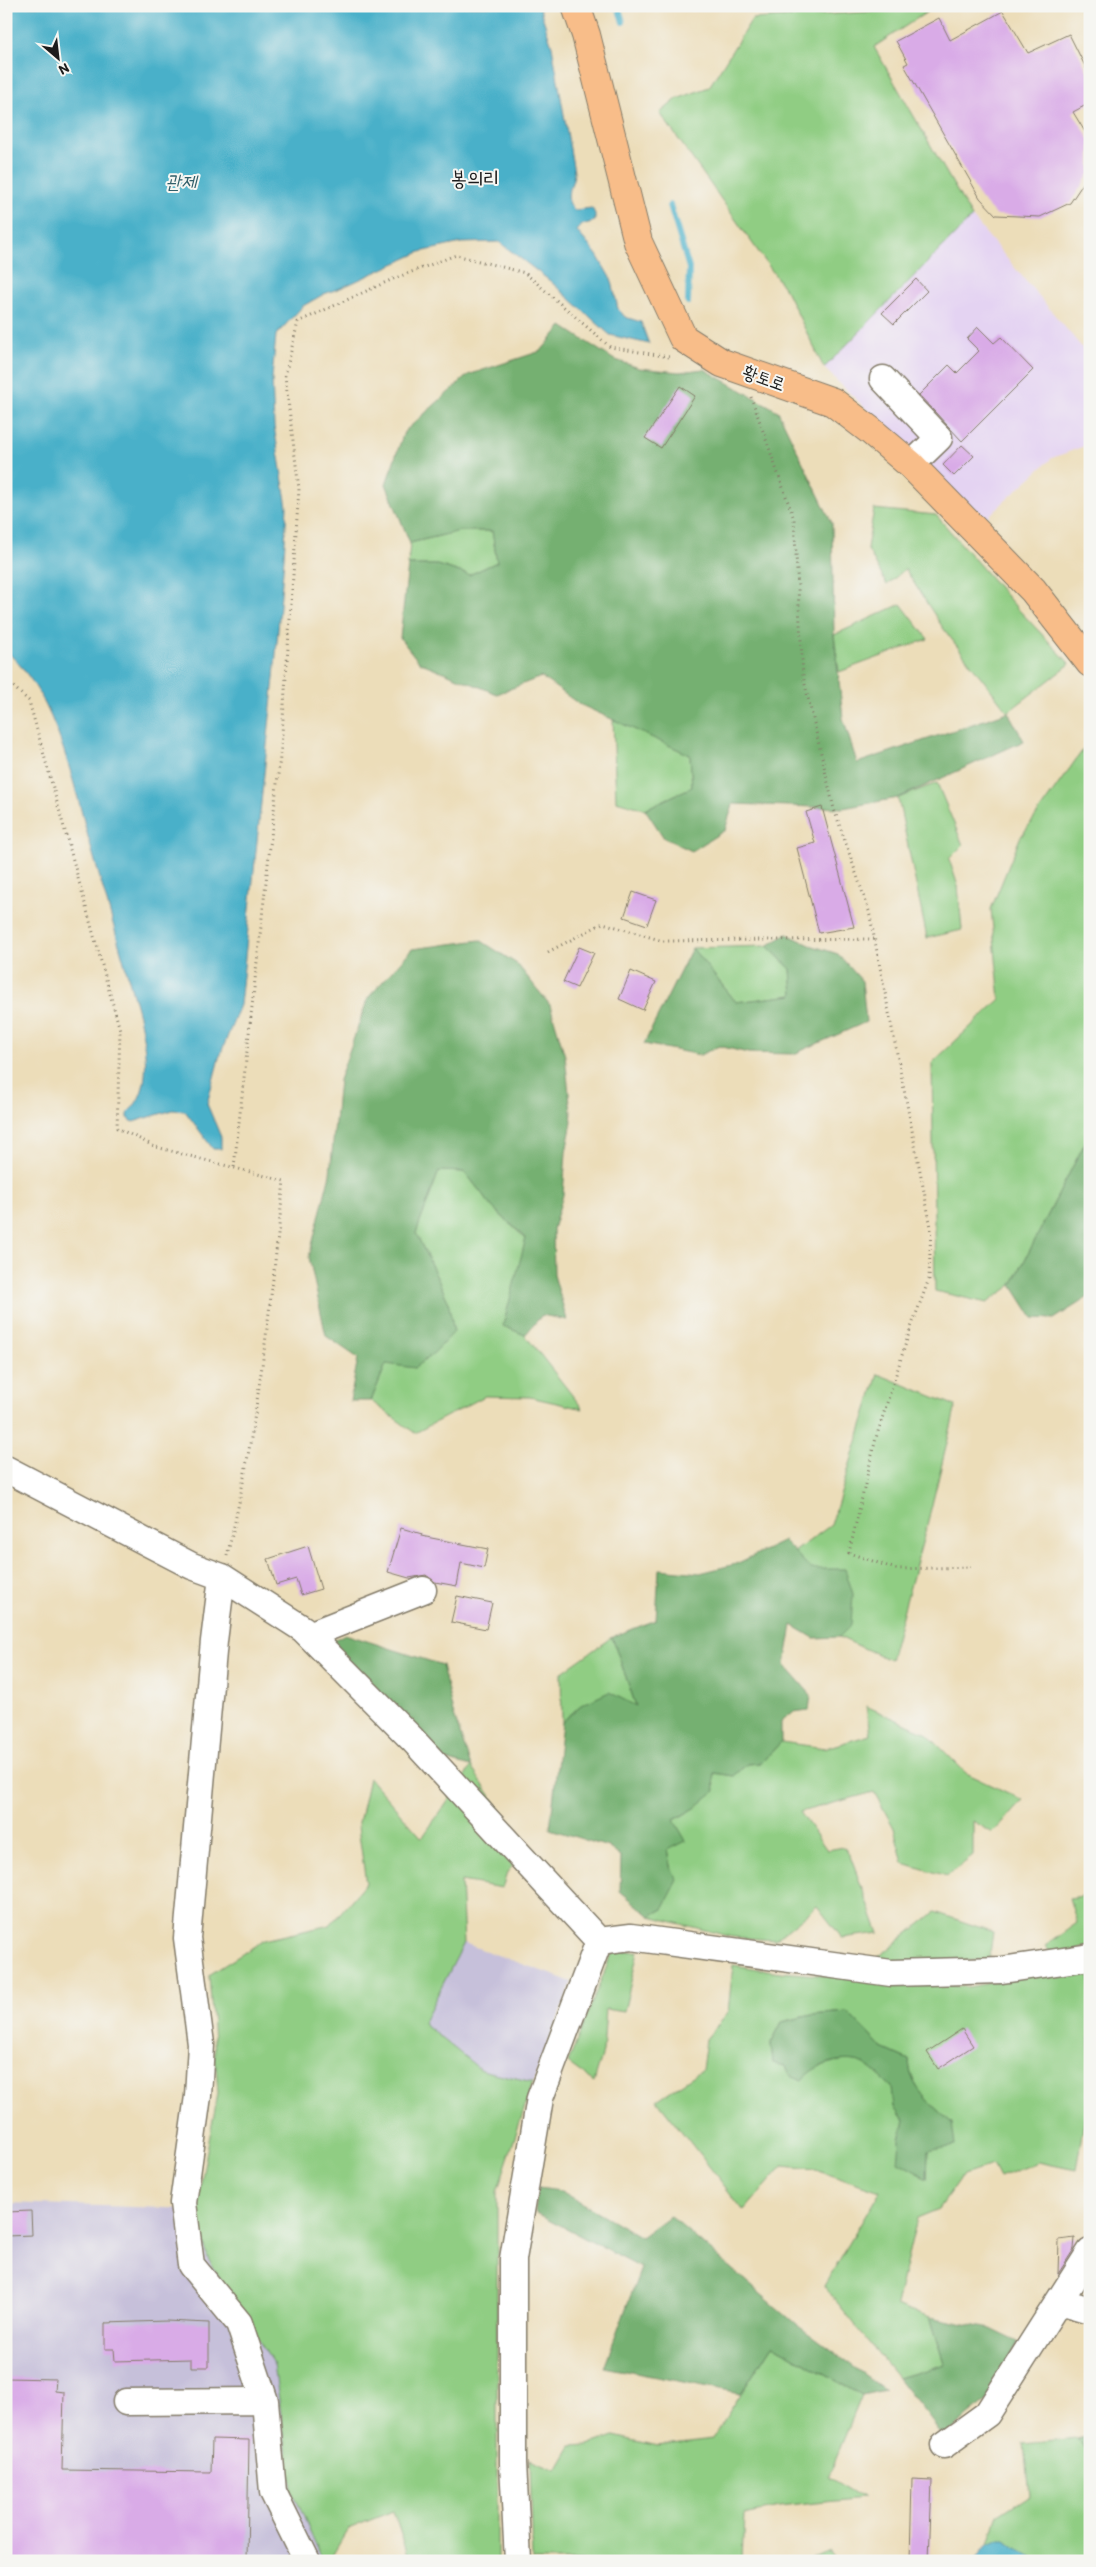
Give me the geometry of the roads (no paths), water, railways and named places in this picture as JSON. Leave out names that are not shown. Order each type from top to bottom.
[{"type":"main road","name":"황토로","points":[[576,6],[586,35],[638,242],[682,338],[722,363],[833,402],[911,464],[1033,590],[1090,664]]},
{"type":"street","points":[[883,379],[939,438],[911,464]]},
{"type":"street","points":[[6,1469],[192,1566],[222,1577],[309,1635],[412,1739],[599,1941]]},
{"type":"street","points":[[222,1577],[214,1641],[187,1938],[201,2044],[198,2096],[183,2202],[191,2265],[239,2323],[265,2401],[273,2492],[307,2561]]},
{"type":"street","points":[[309,1635],[422,1590]]},
{"type":"street","points":[[599,1941],[631,1937],[891,1973],[1002,1970],[1090,1957]]},
{"type":"street","points":[[518,2561],[513,2463],[513,2259],[540,2098],[599,1941]]},
{"type":"street","points":[[944,2445],[987,2414],[1090,2252]]},
{"type":"street","points":[[1058,2301],[1090,2310]]},
{"type":"street","points":[[126,2402],[265,2401]]},
{"type":"water","name":"관제","points":[[6,6],[539,6],[552,46],[574,172],[568,195],[570,204],[574,210],[592,208],[595,214],[595,221],[582,225],[577,231],[597,255],[612,281],[618,309],[625,317],[641,322],[649,344],[610,335],[550,281],[499,242],[461,243],[420,252],[324,294],[303,306],[276,335],[272,378],[274,426],[287,507],[284,558],[274,678],[240,1005],[219,1058],[207,1104],[221,1137],[221,1149],[213,1149],[185,1111],[173,1110],[133,1122],[128,1118],[128,1112],[142,1092],[146,1067],[139,1016],[62,744],[39,692],[24,670],[6,651]]},
{"type":"water","points":[[1000,2539],[1007,2539],[1035,2561],[974,2561],[989,2544]]},
{"type":"waterway","points":[[618,6],[623,22]]},
{"type":"waterway","points":[[670,205],[689,268],[688,302]]},
{"type":"district","name":"봉의리","points":[[475,178]]}]
